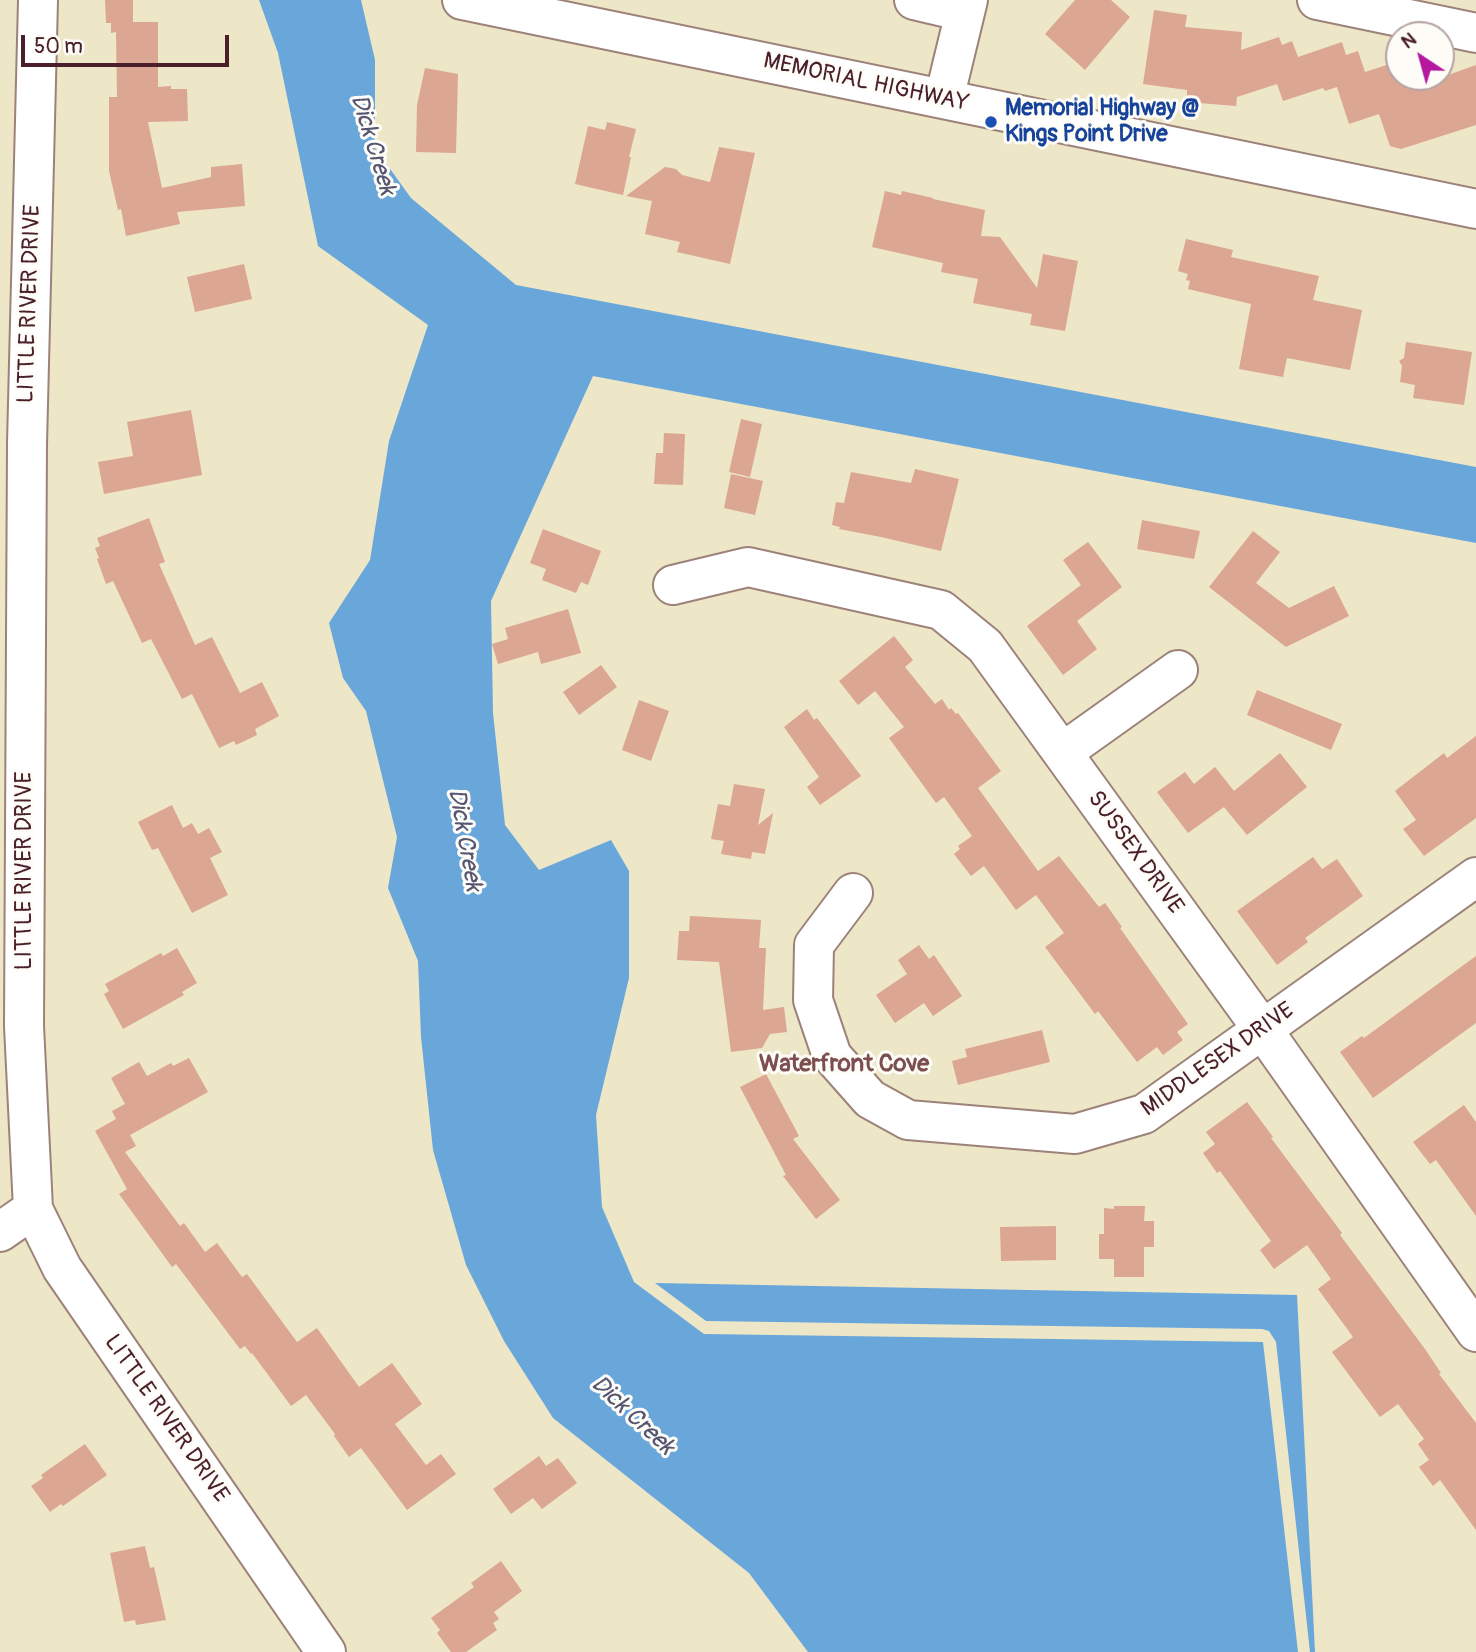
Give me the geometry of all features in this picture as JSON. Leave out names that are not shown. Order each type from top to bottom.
[{"type":"street","name":"LITTLE RIVER DRIVE","points":[[38,0],[13,444],[12,1026],[33,1209],[62,1268],[326,1652]]},
{"type":"street","name":"MEMORIAL HIGHWAY","points":[[462,0],[1476,209]]},
{"type":"street","points":[[914,0],[966,6],[944,99]]},
{"type":"street","points":[[1317,0],[1476,33]]},
{"type":"street","name":"SUSSEX DRIVE","points":[[673,585],[748,567],[941,610],[985,646],[1263,1030],[1476,1332]]},
{"type":"street","points":[[1063,752],[1178,670]]},
{"type":"street","name":"MIDDLESEX DRIVE","points":[[853,893],[814,945],[813,1000],[832,1056],[870,1099],[908,1120],[1075,1134],[1144,1114],[1476,877]]},
{"type":"street","points":[[0,1232],[33,1209]]},
{"type":"water","name":"Dick Creek","points":[[259,0],[361,0],[375,60],[375,148],[411,198],[516,285],[1476,467],[1476,543],[593,376],[491,601],[493,713],[505,825],[539,870],[611,840],[629,871],[629,978],[596,1115],[602,1207],[634,1282],[704,1334],[1263,1342],[1298,1652],[808,1652],[749,1573],[553,1418],[504,1341],[466,1265],[433,1150],[421,1037],[418,961],[388,888],[397,837],[366,711],[343,678],[329,623],[370,560],[389,441],[428,325],[318,246],[278,53]]},
{"type":"water","points":[[655,1283],[1297,1295],[1315,1652],[1310,1652],[1276,1342],[1269,1331],[706,1321]]},
{"type":"building","points":[[105,0],[133,0],[133,22],[158,22],[158,87],[187,89],[188,121],[148,122],[162,188],[211,177],[211,167],[242,164],[245,206],[177,212],[180,224],[126,236],[109,171],[109,97],[117,97],[116,32],[111,33],[111,23],[106,23]]},
{"type":"building","points":[[1075,0],[1111,0],[1130,17],[1085,70],[1045,34]]},
{"type":"building","points":[[1154,10],[1187,15],[1185,27],[1242,32],[1241,50],[1279,37],[1282,45],[1292,41],[1298,57],[1342,42],[1346,55],[1358,51],[1365,72],[1385,66],[1385,91],[1455,91],[1455,73],[1476,65],[1476,125],[1401,149],[1390,146],[1379,114],[1349,124],[1337,87],[1325,91],[1323,88],[1283,101],[1277,84],[1237,97],[1236,106],[1187,102],[1187,90],[1143,84]]},
{"type":"building","points":[[425,68],[458,74],[456,153],[416,152],[417,105]]},
{"type":"building","points":[[607,122],[636,129],[623,195],[575,184],[588,126],[605,130]]},
{"type":"building","points":[[719,147],[755,153],[730,264],[677,252],[680,242],[645,234],[652,201],[626,196],[665,167],[676,169],[682,175],[710,182]]},
{"type":"building","points":[[885,191],[901,195],[902,191],[985,210],[981,236],[1000,237],[1037,288],[1043,254],[1078,261],[1065,331],[1030,325],[1032,314],[973,303],[978,279],[941,272],[943,263],[872,247]]},
{"type":"building","points":[[1186,239],[1233,250],[1231,257],[1319,276],[1313,300],[1362,310],[1350,370],[1287,358],[1283,377],[1239,369],[1251,304],[1188,289],[1188,274],[1178,271]]},
{"type":"building","points":[[244,264],[252,299],[195,312],[187,277]]},
{"type":"building","points":[[1406,342],[1472,352],[1464,405],[1413,398],[1415,385],[1400,382],[1402,366],[1399,361],[1404,358]]},
{"type":"building","points":[[191,410],[202,475],[104,494],[98,462],[133,456],[127,422]]},
{"type":"building","points":[[741,419],[762,424],[750,477],[729,472]]},
{"type":"building","points":[[664,433],[685,434],[683,485],[654,484],[656,453],[663,453]]},
{"type":"building","points":[[915,469],[959,479],[941,551],[839,529],[840,527],[832,525],[836,502],[844,503],[851,472],[911,483]]},
{"type":"building","points":[[731,474],[763,481],[755,515],[724,508]]},
{"type":"building","points":[[149,518],[165,562],[159,564],[195,645],[212,637],[240,693],[262,682],[279,716],[255,729],[257,735],[236,745],[234,741],[219,748],[192,694],[182,699],[151,639],[142,643],[113,581],[106,584],[97,559],[99,558],[95,548],[100,546],[97,538]]},
{"type":"building","points":[[1142,520],[1200,531],[1194,559],[1137,549]]},
{"type":"building","points":[[543,529],[601,551],[588,585],[581,582],[576,593],[542,580],[546,569],[530,563]]},
{"type":"building","points":[[1253,531],[1280,552],[1256,583],[1289,608],[1334,586],[1349,616],[1286,647],[1209,587]]},
{"type":"building","points":[[1088,542],[1122,587],[1077,621],[1097,649],[1063,675],[1027,626],[1081,585],[1063,560]]},
{"type":"building","points":[[568,609],[581,653],[541,664],[538,652],[498,664],[492,644],[508,639],[505,628]]},
{"type":"building","points":[[894,636],[913,660],[905,667],[935,704],[942,699],[949,710],[951,708],[958,713],[1001,771],[978,788],[1038,871],[1059,856],[1099,907],[1105,903],[1188,1024],[1177,1032],[1183,1040],[1163,1055],[1157,1047],[1137,1062],[1098,1011],[1095,1014],[1045,947],[1064,933],[1036,895],[1016,910],[984,866],[971,876],[954,854],[960,849],[958,846],[972,836],[944,797],[936,803],[889,738],[904,727],[875,691],[858,705],[839,681]]},
{"type":"building","points":[[601,665],[617,687],[579,715],[563,692]]},
{"type":"building","points":[[1257,690],[1342,724],[1331,750],[1247,715]]},
{"type":"building","points":[[639,700],[669,711],[651,761],[622,750]]},
{"type":"building","points":[[807,709],[814,720],[817,718],[861,776],[820,805],[807,787],[819,777],[784,727]]},
{"type":"building","points":[[1476,736],[1476,818],[1424,856],[1403,829],[1416,820],[1395,791],[1444,753],[1447,758]]},
{"type":"building","points":[[1280,753],[1307,787],[1247,835],[1224,807],[1188,833],[1157,792],[1185,772],[1194,784],[1215,767],[1234,791]]},
{"type":"building","points":[[734,784],[765,789],[758,825],[773,813],[765,854],[752,852],[751,859],[721,854],[724,841],[711,839],[718,804],[730,806]]},
{"type":"building","points":[[172,805],[183,828],[192,823],[198,834],[209,828],[222,852],[210,858],[228,895],[192,913],[158,848],[152,850],[138,822]]},
{"type":"building","points":[[1313,857],[1322,869],[1337,859],[1363,896],[1305,938],[1308,942],[1277,965],[1237,911]]},
{"type":"building","points":[[690,916],[761,920],[759,948],[766,948],[763,1010],[784,1007],[787,1032],[770,1034],[762,1048],[731,1052],[719,962],[677,960],[679,931],[689,931]]},
{"type":"building","points":[[919,945],[929,959],[934,955],[962,996],[933,1016],[924,1003],[895,1023],[876,995],[907,974],[898,960]]},
{"type":"building","points":[[177,948],[197,983],[182,992],[184,995],[123,1029],[104,994],[109,991],[105,984],[161,953],[163,956]]},
{"type":"building","points":[[1476,956],[1476,1023],[1373,1098],[1340,1052],[1362,1036],[1364,1038]]},
{"type":"building","points":[[1042,1030],[1050,1062],[958,1085],[952,1061],[967,1057],[965,1049]]},
{"type":"building","points":[[189,1058],[208,1092],[130,1135],[136,1146],[125,1152],[180,1226],[184,1223],[205,1252],[217,1243],[242,1277],[247,1274],[297,1342],[317,1328],[359,1387],[392,1363],[422,1404],[395,1424],[426,1465],[441,1454],[456,1474],[407,1510],[361,1448],[349,1457],[306,1395],[291,1406],[252,1353],[245,1346],[240,1349],[176,1264],[172,1267],[119,1194],[127,1189],[95,1131],[116,1119],[112,1111],[125,1104],[111,1078],[139,1062],[147,1076],[171,1063],[173,1066]]},
{"type":"building","points":[[766,1074],[799,1136],[793,1139],[840,1200],[816,1219],[783,1176],[786,1175],[740,1087]]},
{"type":"building","points":[[1247,1102],[1476,1423],[1476,1530],[1440,1480],[1433,1486],[1419,1467],[1429,1460],[1418,1444],[1424,1439],[1398,1404],[1380,1417],[1332,1352],[1353,1337],[1318,1289],[1331,1279],[1307,1245],[1274,1269],[1260,1250],[1271,1241],[1220,1171],[1217,1173],[1203,1153],[1215,1144],[1206,1132]]},
{"type":"building","points":[[1464,1105],[1476,1122],[1476,1216],[1436,1160],[1430,1164],[1413,1142]]},
{"type":"building","points":[[1114,1206],[1145,1206],[1144,1221],[1154,1221],[1154,1247],[1144,1247],[1144,1277],[1114,1277],[1114,1259],[1099,1259],[1099,1234],[1104,1234],[1104,1208],[1114,1209]]},
{"type":"building","points":[[1056,1226],[1056,1260],[1001,1261],[1000,1227]]},
{"type":"building","points":[[85,1444],[107,1475],[50,1512],[31,1486],[43,1478],[41,1475]]},
{"type":"building","points":[[539,1456],[546,1466],[558,1458],[577,1483],[542,1509],[533,1498],[511,1514],[493,1489]]},
{"type":"building","points":[[145,1546],[150,1568],[154,1567],[166,1620],[136,1625],[135,1620],[124,1622],[110,1553]]},
{"type":"building","points":[[501,1561],[522,1591],[494,1612],[499,1619],[493,1623],[497,1630],[466,1652],[451,1652],[437,1633],[440,1630],[431,1618],[474,1587],[471,1583]]},
{"type":"place","name":"Memorial Highway @ Kings Point Drive","points":[[991,122]]},
{"type":"district","name":"Waterfront Cove","points":[[844,1065]]}]
